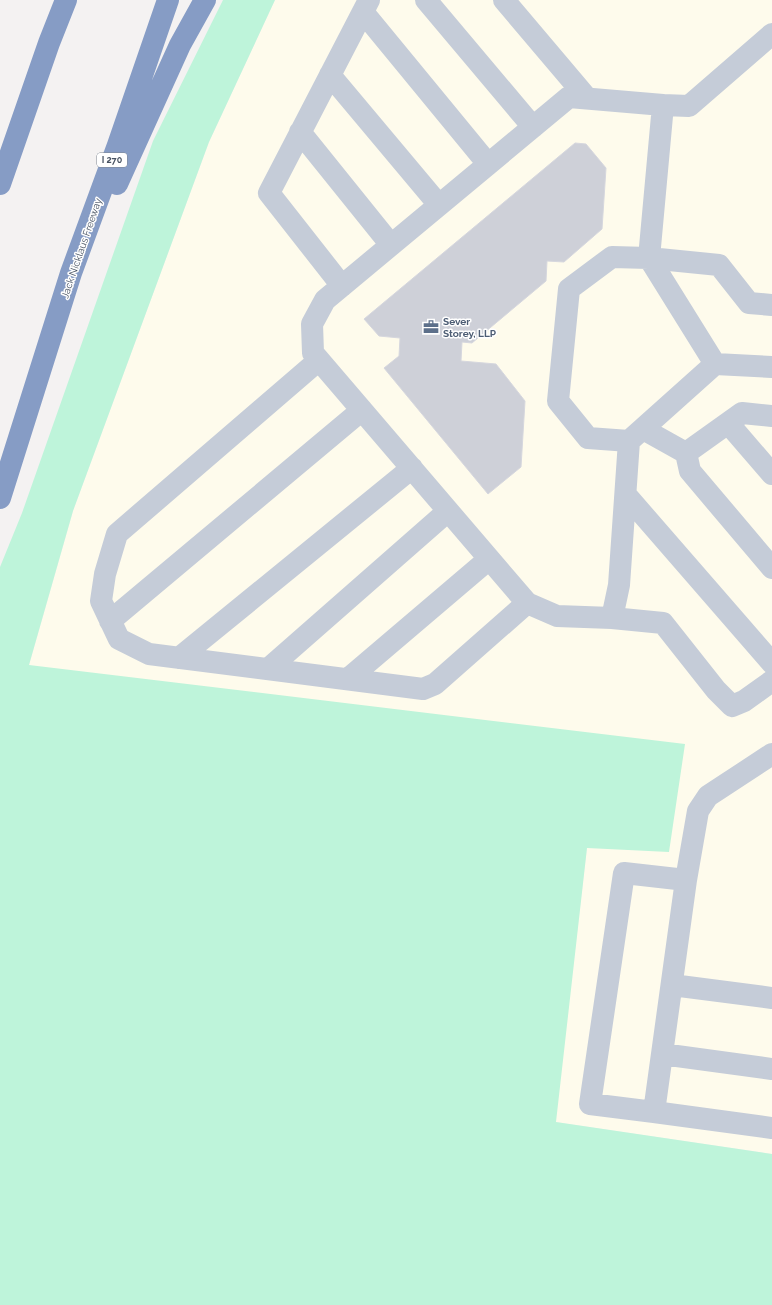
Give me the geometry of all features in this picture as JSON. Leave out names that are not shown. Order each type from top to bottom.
[{"type":"highway","points":[[0,184],[49,43],[66,0]]},
{"type":"highway","name":"Jack Nicklaus Freeway","points":[[0,498],[70,273],[118,145],[168,0]]},
{"type":"highway","points":[[56,320],[180,45],[205,0]]},
{"type":"lane","points":[[426,0],[533,127]]},
{"type":"lane","points":[[504,0],[587,98]]},
{"type":"lane","points":[[342,286],[269,193],[366,6],[488,164]]},
{"type":"lane","points":[[772,34],[689,106],[569,97],[326,300],[312,324],[313,353],[527,603],[557,616],[612,618],[663,623],[716,690],[732,706],[744,701],[772,681]]},
{"type":"lane","points":[[330,75],[439,205]]},
{"type":"lane","points":[[663,105],[649,258],[715,364]]},
{"type":"lane","points":[[300,132],[391,245]]},
{"type":"lane","points":[[686,453],[636,435],[588,438],[558,401],[569,289],[612,257],[649,258],[719,265],[749,303],[772,305]]},
{"type":"lane","points":[[319,360],[117,534],[105,574],[101,601],[119,639],[149,654],[423,689],[435,684],[527,603]]},
{"type":"lane","points":[[612,618],[619,585],[626,495],[636,435],[715,364],[772,367]]},
{"type":"lane","points":[[110,621],[362,410]]},
{"type":"lane","points":[[686,453],[742,413],[772,416]]},
{"type":"lane","points":[[728,423],[772,474]]},
{"type":"lane","points":[[686,453],[690,471],[772,568]]},
{"type":"lane","points":[[179,658],[412,468]]},
{"type":"lane","points":[[626,495],[772,663]]},
{"type":"lane","points":[[268,669],[448,511]]},
{"type":"lane","points":[[348,679],[489,559]]},
{"type":"lane","points":[[654,1112],[686,880],[698,811],[708,796],[771,758]]},
{"type":"lane","points":[[686,880],[624,873],[590,1104],[772,1128]]},
{"type":"lane","points":[[672,985],[772,998]]},
{"type":"lane","points":[[662,1054],[772,1069]]},
{"type":"shaded area","points":[[275,0],[772,0],[772,1154],[555,1122],[587,847],[29,665],[73,511],[209,142]]},
{"type":"green space","points":[[223,0],[275,0],[209,142],[73,511],[29,665],[685,744],[669,852],[587,848],[556,1122],[772,1154],[772,1305],[0,1305],[0,567],[22,513],[153,141]]},
{"type":"building","name":"Sever Storey, LLP","points":[[575,143],[586,144],[606,168],[602,229],[564,262],[547,261],[546,281],[472,343],[462,342],[461,361],[496,364],[525,401],[521,467],[488,494],[384,368],[399,356],[400,338],[379,336],[364,319]]},
{"type":"place","name":"Sever Storey, LLP","points":[[431,327]]}]
